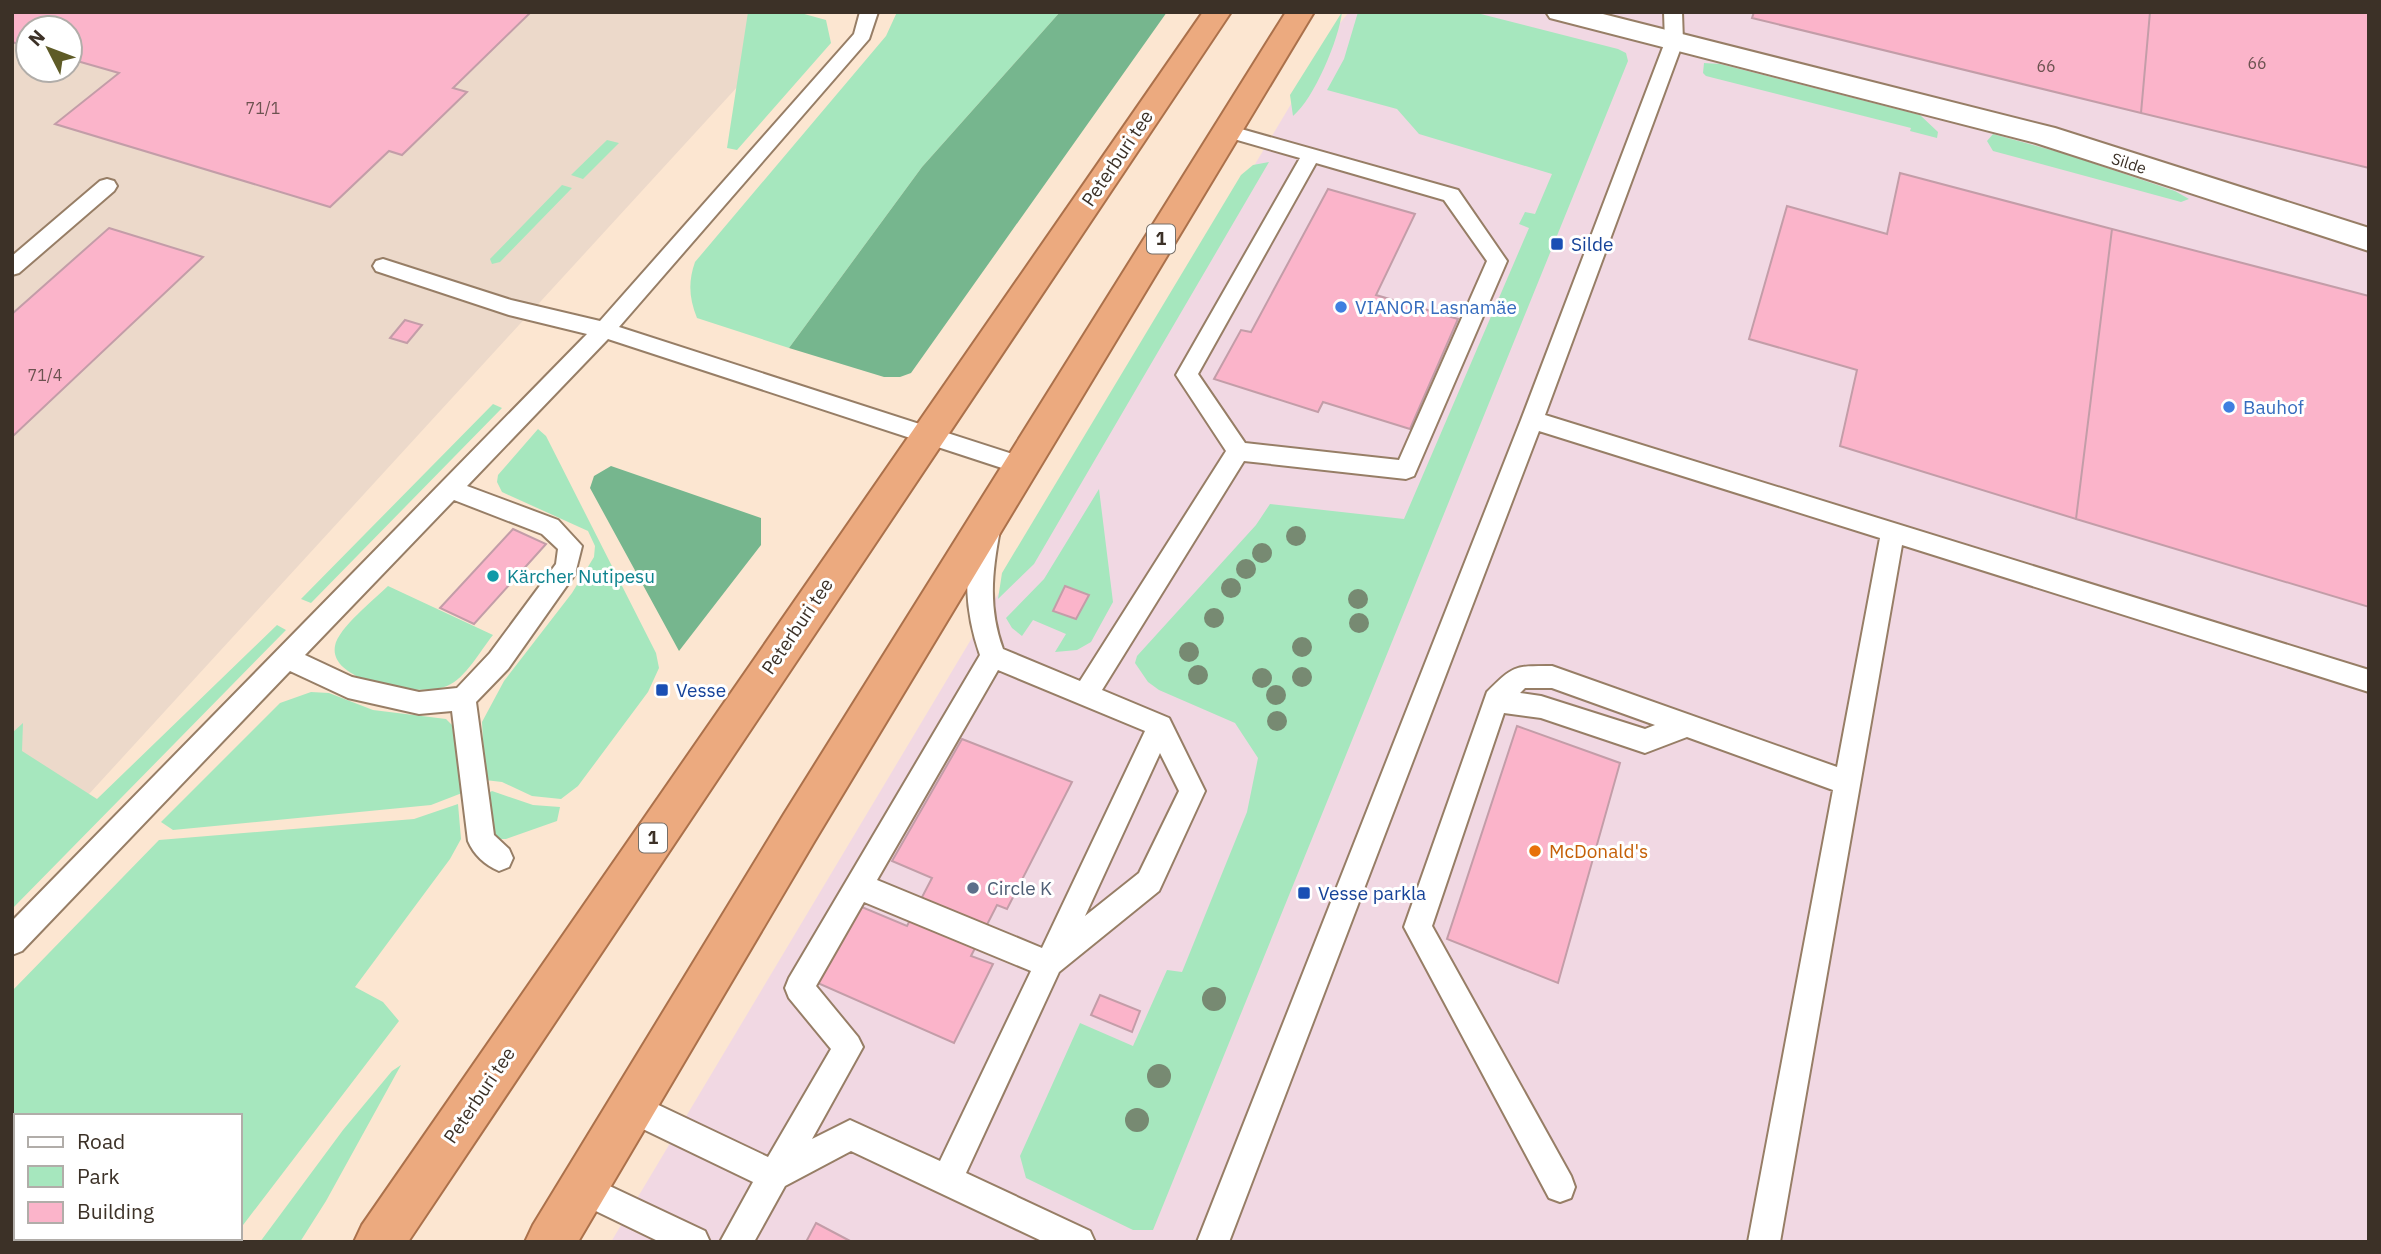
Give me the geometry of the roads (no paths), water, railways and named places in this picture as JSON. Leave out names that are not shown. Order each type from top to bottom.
[{"type":"highway","name":"Peterburi tee","points":[[379,1242],[1217,12]]},
{"type":"highway","name":"1","points":[[550,1242],[1300,12]]},
{"type":"street","name":"Silde","points":[[1560,12],[2044,135],[2369,240]]},
{"type":"lane","points":[[12,942],[604,330],[863,35],[869,12]]},
{"type":"lane","points":[[1213,1242],[1532,420],[1674,42],[1673,12]]},
{"type":"lane","points":[[1227,131],[1311,155],[1451,195],[1497,261],[1406,470],[1238,451],[1186,375],[1311,155]]},
{"type":"lane","points":[[12,268],[107,186]]},
{"type":"lane","points":[[383,265],[509,307],[604,330],[1023,466]]},
{"type":"lane","points":[[1532,420],[2369,681]]},
{"type":"lane","points":[[1085,695],[1238,451]]},
{"type":"lane","points":[[286,658],[348,687],[419,702],[463,699],[499,662],[567,567],[570,546],[550,527],[450,489]]},
{"type":"lane","points":[[991,516],[977,589],[983,630],[993,656],[1160,726],[1192,791],[1149,882],[1048,964]]},
{"type":"lane","points":[[1764,1242],[1893,531]]},
{"type":"lane","points":[[736,1242],[848,1046],[800,988],[993,656]]},
{"type":"lane","points":[[1560,1187],[1418,927],[1496,700],[1519,677],[1552,677],[1848,783]]},
{"type":"lane","points":[[463,699],[481,841],[499,858]]},
{"type":"lane","points":[[948,1179],[1160,726]]},
{"type":"lane","points":[[858,886],[1048,964]]},
{"type":"lane","points":[[631,1107],[773,1176]]},
{"type":"lane","points":[[773,1176],[850,1135],[948,1179],[1035,1232],[1079,1242]]},
{"type":"lane","points":[[582,1188],[694,1242]]},
{"type":"place","name":"Silde","points":[[1557,244]]},
{"type":"place","name":"VIANOR Lasnamäe","points":[[1341,307]]},
{"type":"place","name":"Bauhof","points":[[2229,407]]},
{"type":"place","name":"Kärcher Nutipesu","points":[[493,576]]},
{"type":"place","name":"Vesse","points":[[662,690]]},
{"type":"place","name":"McDonald's","points":[[1535,851]]},
{"type":"place","name":"Circle K","points":[[973,888]]},
{"type":"place","name":"Vesse parkla","points":[[1304,893]]}]
